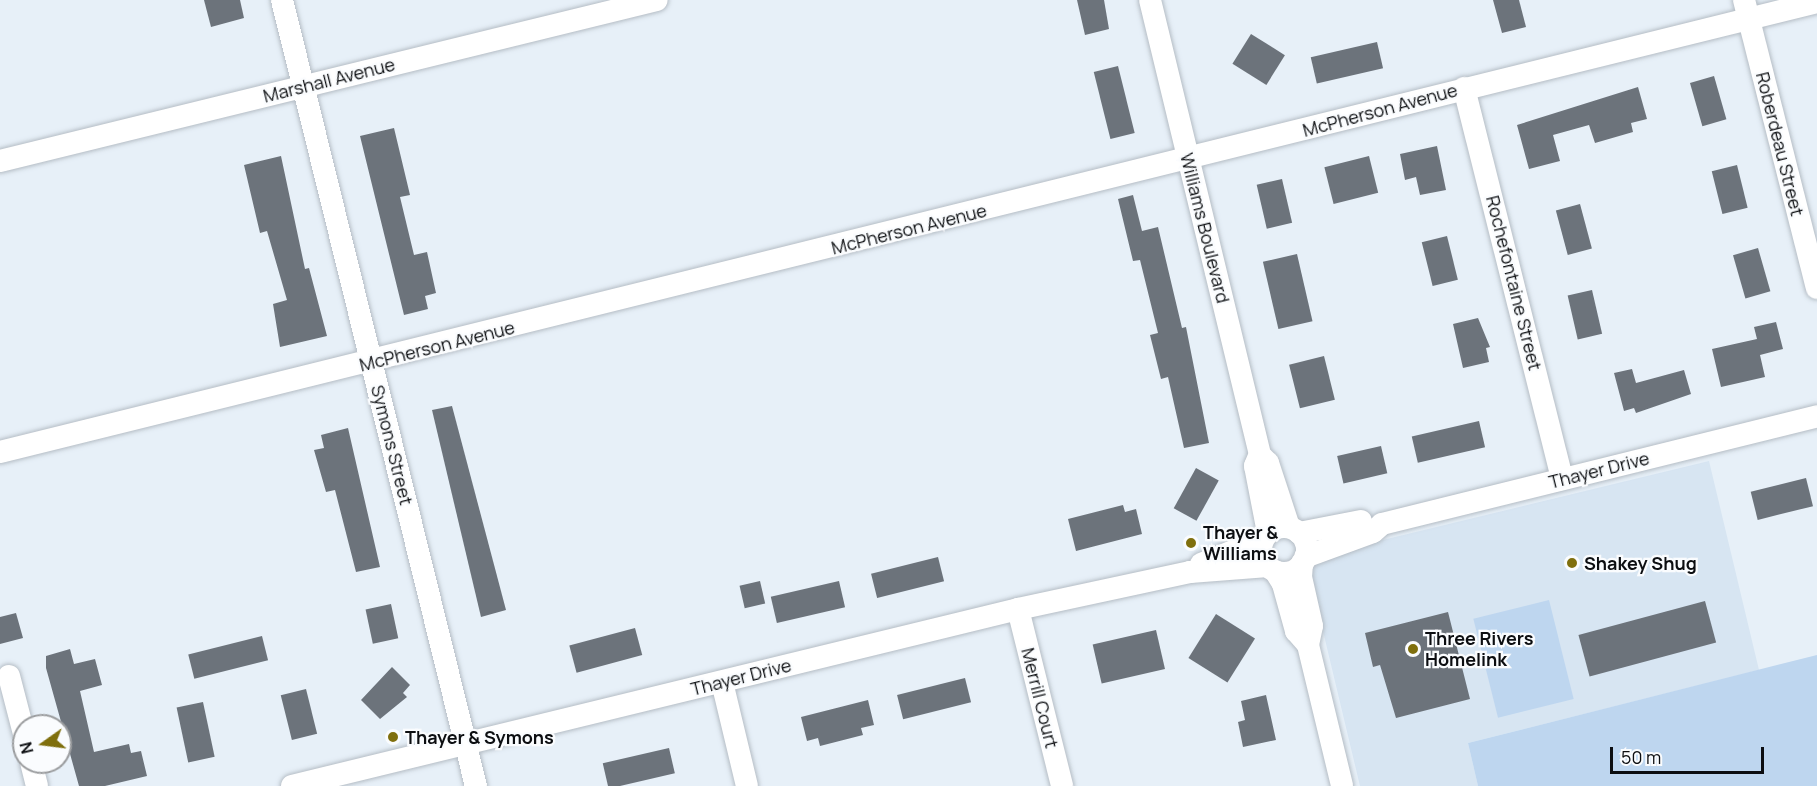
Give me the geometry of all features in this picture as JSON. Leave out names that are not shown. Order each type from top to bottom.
[{"type":"street","name":"Symons Street","points":[[282,0],[476,786]]},
{"type":"street","name":"Marshall Avenue","points":[[0,160],[657,0]]},
{"type":"street","name":"Williams Boulevard","points":[[1150,0],[1260,455],[1255,466],[1280,533]]},
{"type":"street","name":"McPherson Avenue","points":[[0,452],[1189,160],[1464,88],[1746,10],[1817,2]]},
{"type":"street","name":"Roberdeau Street","points":[[1746,10],[1817,288]]},
{"type":"street","name":"Rochefontaine Street","points":[[1464,88],[1562,478]]},
{"type":"street","name":"Thayer Drive","points":[[1304,560],[1373,532],[1382,524],[1817,416]]},
{"type":"street","name":"Thayer Drive","points":[[1190,572],[1204,562],[1280,533],[1371,519],[1382,524]]},
{"type":"street","points":[[1308,645],[1296,631],[1283,584],[1261,553],[1280,533],[1305,542],[1304,560],[1312,626],[1308,645],[1342,786]]},
{"type":"street","points":[[1271,569],[1290,572],[1304,560]]},
{"type":"street","name":"Thayer Drive","points":[[292,786],[1018,609],[1190,572],[1271,569]]},
{"type":"street","name":"Merrill Court","points":[[1018,609],[1062,786]]},
{"type":"street","points":[[9,676],[19,714]]},
{"type":"street","points":[[722,682],[747,786]]},
{"type":"shaded area","points":[[1709,461],[1759,670],[1468,743],[1478,786],[1360,786],[1307,564],[1362,545]]},
{"type":"shaded area","points":[[1549,600],[1574,699],[1498,718],[1473,619]]},
{"type":"shaded area","points":[[1817,655],[1817,786],[1478,786],[1468,743]]},
{"type":"building","points":[[204,0],[240,0],[244,18],[211,27]]},
{"type":"building","points":[[1077,0],[1104,0],[1109,29],[1085,35]]},
{"type":"building","points":[[1493,0],[1519,0],[1526,27],[1502,33]]},
{"type":"building","points":[[1251,34],[1285,55],[1266,85],[1232,64]]},
{"type":"building","points":[[1377,42],[1383,68],[1317,84],[1311,57]]},
{"type":"building","points":[[1118,66],[1135,133],[1110,139],[1094,72]]},
{"type":"building","points":[[1714,76],[1726,119],[1702,126],[1690,83]]},
{"type":"building","points":[[1638,87],[1647,119],[1631,123],[1633,132],[1595,143],[1589,125],[1553,135],[1560,161],[1529,169],[1517,125]]},
{"type":"building","points":[[394,128],[410,195],[400,197],[414,255],[427,252],[436,293],[425,296],[428,309],[404,315],[360,136]]},
{"type":"building","points":[[1437,146],[1446,190],[1420,195],[1416,177],[1405,180],[1400,154]]},
{"type":"building","points":[[281,156],[305,269],[309,268],[327,336],[280,347],[273,304],[287,300],[267,231],[260,233],[244,165]]},
{"type":"building","points":[[1369,156],[1378,193],[1334,204],[1324,167]]},
{"type":"building","points":[[1737,165],[1748,208],[1722,214],[1712,171]]},
{"type":"building","points":[[1282,179],[1292,223],[1267,229],[1257,185]]},
{"type":"building","points":[[1133,195],[1142,231],[1158,227],[1182,328],[1186,327],[1209,443],[1184,448],[1168,377],[1161,379],[1150,335],[1158,333],[1140,260],[1133,261],[1118,199]]},
{"type":"building","points":[[1580,204],[1592,248],[1568,255],[1556,210]]},
{"type":"building","points":[[1447,236],[1458,280],[1433,286],[1422,242]]},
{"type":"building","points":[[1758,248],[1770,291],[1745,298],[1733,255]]},
{"type":"building","points":[[1297,254],[1313,321],[1278,329],[1263,262]]},
{"type":"building","points":[[1592,290],[1602,334],[1578,339],[1568,296]]},
{"type":"building","points":[[1478,318],[1490,347],[1486,348],[1489,362],[1463,368],[1453,324]]},
{"type":"building","points":[[1776,322],[1783,349],[1760,355],[1765,377],[1721,387],[1712,349],[1757,339],[1754,327]]},
{"type":"building","points":[[1324,356],[1335,400],[1300,408],[1289,365]]},
{"type":"building","points":[[1632,369],[1636,383],[1684,370],[1691,394],[1636,413],[1634,408],[1624,411],[1614,373]]},
{"type":"building","points":[[452,406],[506,610],[481,617],[432,410]]},
{"type":"building","points":[[1479,421],[1485,447],[1418,463],[1412,437]]},
{"type":"building","points":[[348,428],[380,567],[356,572],[335,490],[326,492],[314,450],[324,448],[321,435]]},
{"type":"building","points":[[1381,446],[1387,473],[1343,483],[1337,456]]},
{"type":"building","points":[[1196,468],[1219,481],[1196,521],[1174,508]]},
{"type":"building","points":[[1806,478],[1813,506],[1758,520],[1751,492]]},
{"type":"building","points":[[1123,505],[1125,512],[1136,509],[1142,534],[1076,551],[1068,519]]},
{"type":"building","points":[[938,557],[944,581],[877,598],[871,574]]},
{"type":"building","points":[[760,581],[765,603],[745,608],[740,586]]},
{"type":"building","points":[[839,581],[845,607],[777,623],[771,597]]},
{"type":"building","points":[[1705,601],[1716,643],[1590,676],[1578,635]]},
{"type":"building","points":[[391,604],[398,638],[373,644],[366,609]]},
{"type":"building","name":"Three Rivers Homelink","points":[[1448,612],[1470,699],[1396,718],[1380,665],[1373,667],[1365,633]]},
{"type":"building","points":[[16,613],[23,638],[0,644],[0,617]]},
{"type":"building","points":[[1216,614],[1255,638],[1227,682],[1188,658]]},
{"type":"building","points":[[635,628],[642,655],[577,673],[569,646]]},
{"type":"building","points":[[1156,630],[1165,669],[1102,684],[1093,645]]},
{"type":"building","points":[[262,636],[268,660],[194,679],[188,654]]},
{"type":"building","points":[[70,649],[74,664],[95,659],[102,685],[80,691],[94,752],[129,744],[131,753],[141,751],[147,776],[105,786],[79,786],[72,761],[72,714],[59,714],[46,668],[46,656]]},
{"type":"building","points":[[392,667],[410,685],[403,693],[407,697],[380,719],[361,700]]},
{"type":"building","points":[[965,678],[971,702],[903,719],[897,695]]},
{"type":"building","points":[[306,689],[317,734],[292,740],[281,695]]},
{"type":"building","points":[[1266,695],[1276,740],[1243,747],[1238,722],[1245,720],[1241,701]]},
{"type":"building","points":[[868,700],[874,725],[861,728],[863,735],[820,746],[818,738],[807,741],[801,717]]},
{"type":"building","points":[[203,702],[215,757],[188,762],[177,708]]},
{"type":"building","points":[[669,748],[675,773],[620,786],[608,786],[603,763]]},
{"type":"place","name":"Thayer & Williams","points":[[1191,543]]},
{"type":"place","name":"Shakey Shug","points":[[1572,563]]},
{"type":"place","name":"Three Rivers Homelink","points":[[1413,649]]},
{"type":"place","name":"Thayer & Symons","points":[[393,737]]}]
